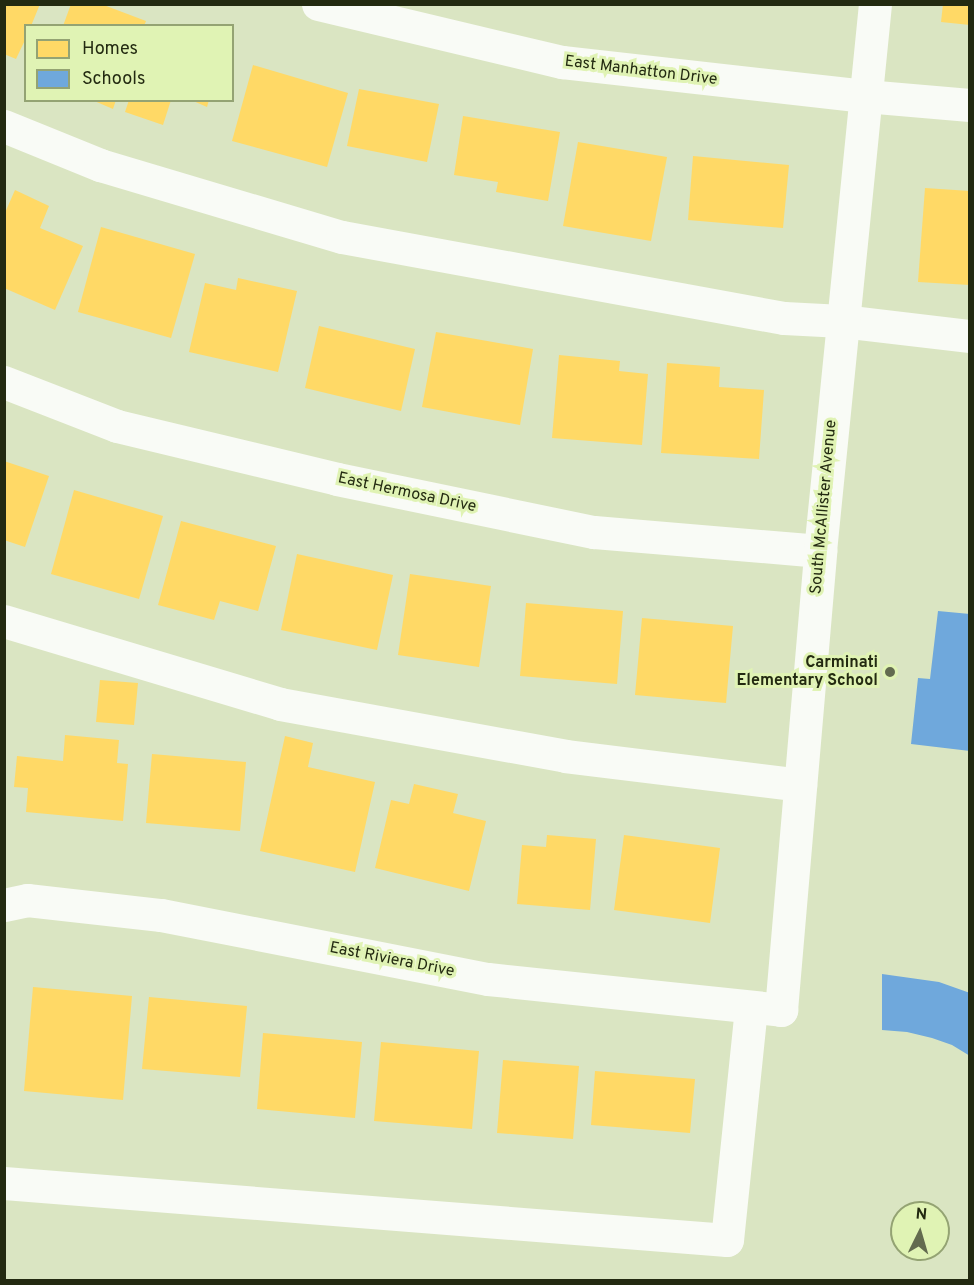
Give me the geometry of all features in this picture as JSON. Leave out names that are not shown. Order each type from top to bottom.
[{"type":"street","name":"East Manhatton Drive","points":[[318,4],[562,62],[865,96],[969,105]]},
{"type":"street","name":"South McAllister Avenue","points":[[4,1183],[727,1240],[766,1009],[800,785],[842,321],[875,4]]},
{"type":"street","points":[[4,126],[100,165],[342,237],[784,318],[842,321],[969,336]]},
{"type":"street","name":"East Hermosa Drive","points":[[4,382],[117,426],[337,479],[594,532],[820,551]]},
{"type":"street","points":[[4,621],[280,704],[565,756],[800,785]]},
{"type":"street","name":"East Riviera Drive","points":[[4,904],[27,900],[161,915],[488,979],[766,1009]]},
{"type":"building: Homes","points":[[4,4],[40,4],[32,24],[24,24],[24,42],[16,59],[4,54]]},
{"type":"building: Homes","points":[[71,4],[101,4],[146,21],[145,24],[64,24]]},
{"type":"building: Homes","points":[[943,4],[970,4],[970,25],[941,22]]},
{"type":"building: Homes","points":[[253,65],[348,93],[327,167],[232,141]]},
{"type":"building: Homes","points":[[359,89],[439,104],[427,162],[347,146]]},
{"type":"building: Homes","points":[[97,102],[115,102],[113,109]]},
{"type":"building: Homes","points":[[128,102],[170,102],[163,125],[125,112]]},
{"type":"building: Homes","points":[[196,102],[208,102],[207,107]]},
{"type":"building: Homes","points":[[463,116],[560,132],[548,201],[496,192],[498,182],[454,175]]},
{"type":"building: Homes","points":[[578,142],[667,157],[651,241],[563,226]]},
{"type":"building: Homes","points":[[693,156],[789,165],[783,228],[688,220]]},
{"type":"building: Homes","points":[[925,188],[970,191],[970,285],[918,282]]},
{"type":"building: Homes","points":[[15,190],[49,206],[40,228],[83,246],[55,310],[4,288],[4,215]]},
{"type":"building: Homes","points":[[101,227],[195,254],[171,338],[78,312]]},
{"type":"building: Homes","points":[[238,278],[297,291],[278,372],[189,352],[205,283],[236,290]]},
{"type":"building: Homes","points":[[319,326],[415,349],[401,411],[305,388]]},
{"type":"building: Homes","points":[[436,332],[533,349],[520,425],[422,407]]},
{"type":"building: Homes","points":[[559,355],[620,361],[619,371],[648,374],[642,445],[552,438]]},
{"type":"building: Homes","points":[[667,363],[720,367],[719,387],[764,390],[759,459],[661,453]]},
{"type":"building: Homes","points":[[4,461],[49,476],[25,547],[4,540]]},
{"type":"building: Homes","points":[[74,490],[163,516],[139,599],[51,574]]},
{"type":"building: Homes","points":[[181,521],[276,546],[258,611],[220,601],[214,620],[158,605]]},
{"type":"building: Homes","points":[[297,554],[393,575],[377,650],[281,630]]},
{"type":"building: Homes","points":[[410,574],[491,586],[479,667],[398,655]]},
{"type":"building: Homes","points":[[526,603],[623,611],[617,684],[520,676]]},
{"type":"building: Homes","points":[[642,618],[733,626],[726,703],[635,695]]},
{"type":"building: Homes","points":[[100,680],[138,683],[134,725],[96,722]]},
{"type":"building: Homes","points":[[65,735],[119,740],[117,763],[128,764],[123,821],[26,812],[28,788],[14,787],[17,756],[63,761]]},
{"type":"building: Homes","points":[[285,736],[313,743],[308,767],[375,782],[355,872],[260,851]]},
{"type":"building: Homes","points":[[152,754],[246,762],[240,831],[146,823]]},
{"type":"building: Homes","points":[[414,784],[458,794],[453,813],[486,821],[469,891],[375,868],[391,800],[409,804]]},
{"type":"building: Homes","points":[[547,835],[596,839],[590,910],[517,904],[522,845],[546,847]]},
{"type":"building: Homes","points":[[624,835],[720,848],[710,923],[614,910]]},
{"type":"building: Homes","points":[[33,987],[132,996],[123,1100],[24,1091]]},
{"type":"building: Homes","points":[[149,997],[247,1006],[240,1077],[142,1069]]},
{"type":"building: Homes","points":[[263,1033],[362,1042],[355,1118],[257,1109]]},
{"type":"building: Homes","points":[[381,1042],[479,1051],[472,1129],[374,1121]]},
{"type":"building: Homes","points":[[503,1060],[579,1066],[573,1139],[497,1133]]},
{"type":"building: Homes","points":[[595,1071],[695,1079],[690,1133],[591,1125]]},
{"type":"building: Schools","points":[[938,611],[970,614],[970,751],[911,744],[918,678],[930,679]]},
{"type":"building: Schools","points":[[882,974],[939,982],[970,993],[970,1056],[952,1045],[932,1038],[907,1032],[882,1030]]},
{"type":"place","name":"Carminati Elementary School","points":[[890,672]]}]
